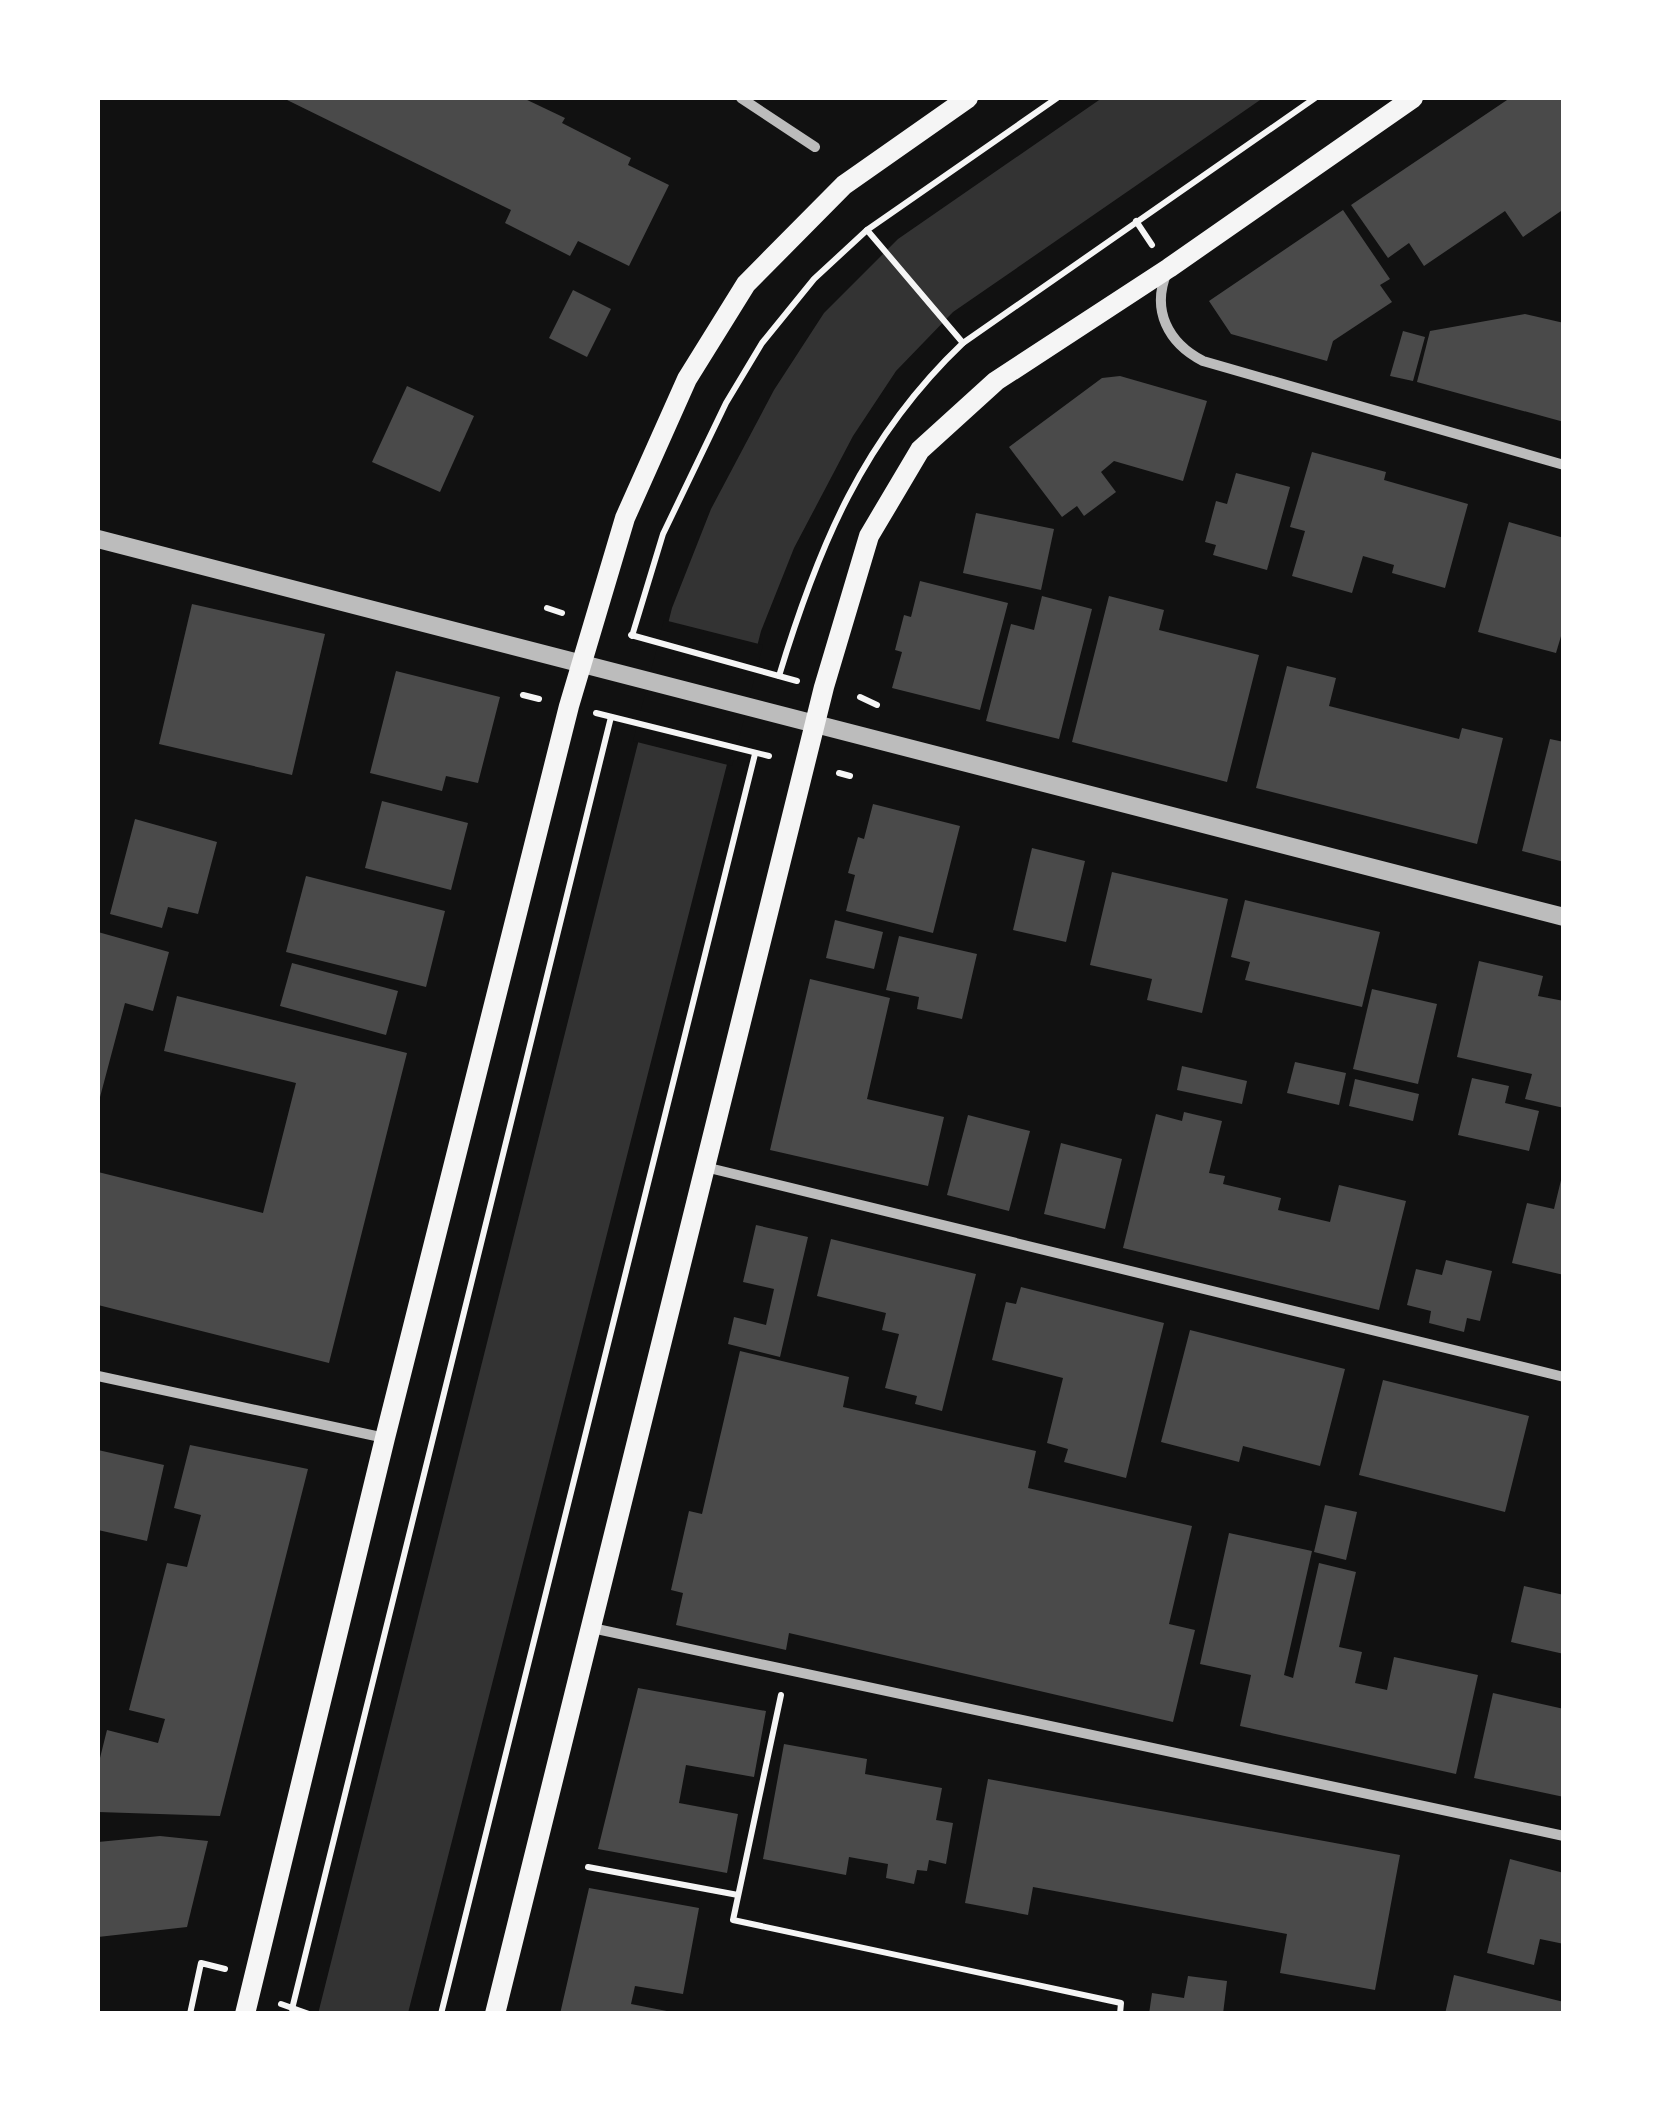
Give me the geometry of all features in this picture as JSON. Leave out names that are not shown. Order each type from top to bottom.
[{"type":"main road","points":[[245,2014],[580,663],[625,518],[688,379],[746,284],[844,185],[968,98]]},
{"type":"main road","points":[[495,2014],[815,725],[869,536],[920,450],[996,381],[1169,268],[1413,98]]},
{"type":"street","points":[[741,98],[815,147]]},
{"type":"street","points":[[1169,268],[1162,285],[1164,322],[1173,340],[1186,353],[1564,465]]},
{"type":"street","points":[[98,540],[1564,917]]},
{"type":"street","points":[[705,1167],[1564,1377]]},
{"type":"street","points":[[98,1376],[385,1438]]},
{"type":"street","points":[[591,1628],[1564,1836]]},
{"type":"path","points":[[632,636],[663,534],[726,403],[762,343],[814,279],[867,230],[1058,98]]},
{"type":"path","points":[[867,230],[963,343]]},
{"type":"path","points":[[547,608],[562,613]]},
{"type":"path","points":[[615,630],[802,682]]},
{"type":"path","points":[[523,695],[545,700]]},
{"type":"path","points":[[860,697],[882,708]]},
{"type":"path","points":[[593,712],[769,756]]},
{"type":"path","points":[[292,2009],[611,717]]},
{"type":"path","points":[[441,2014],[751,752]]},
{"type":"path","points":[[839,773],[850,776]]},
{"type":"path","points":[[786,1670],[733,1920],[1122,2003],[1120,2014]]},
{"type":"path","points":[[588,1867],[738,1895]]},
{"type":"path","points":[[190,2014],[201,1963],[231,1970]]},
{"type":"path","points":[[281,2004],[310,2014]]},
{"type":"shaded area","points":[[1102,98],[1263,98],[953,312],[896,371],[853,436],[794,548],[761,631],[408,2013],[318,2014],[672,608],[711,509],[774,390],[824,313],[898,239]]},
{"type":"pier","points":[[664,620],[763,645],[732,766],[633,741]]},
{"type":"building","points":[[283,98],[523,98],[565,118],[562,123],[631,158],[628,165],[669,185],[629,266],[578,241],[570,256],[505,223],[511,210]]},
{"type":"building","points":[[1510,98],[1564,98],[1564,209],[1523,237],[1505,211],[1424,266],[1409,243],[1388,258],[1351,205]]},
{"type":"building","points":[[1343,210],[1390,279],[1380,285],[1392,302],[1333,341],[1327,361],[1231,334],[1209,301]]},
{"type":"building","points":[[573,290],[611,309],[587,357],[549,338]]},
{"type":"building","points":[[1525,314],[1564,323],[1564,422],[1417,382],[1430,331]]},
{"type":"building","points":[[1403,331],[1425,337],[1413,381],[1390,376]]},
{"type":"building","points":[[1120,376],[1207,401],[1183,481],[1114,461],[1101,472],[1116,492],[1084,516],[1077,506],[1062,517],[1009,447],[1102,378]]},
{"type":"building","points":[[407,386],[474,416],[440,492],[372,462]]},
{"type":"building","points":[[1312,452],[1386,472],[1384,480],[1468,504],[1445,588],[1392,573],[1394,565],[1363,556],[1352,593],[1292,576],[1305,531],[1290,527]]},
{"type":"building","points":[[1236,473],[1290,487],[1267,570],[1213,555],[1216,545],[1205,542],[1216,501],[1227,504]]},
{"type":"building","points":[[976,513],[1054,529],[1041,590],[963,573]]},
{"type":"building","points":[[1509,522],[1564,538],[1564,626],[1556,653],[1478,632]]},
{"type":"building","points":[[920,581],[1008,603],[980,710],[892,688],[902,652],[895,650],[904,615],[911,617]]},
{"type":"building","points":[[1042,596],[1092,609],[1059,739],[986,721],[1011,624],[1034,630]]},
{"type":"building","points":[[1109,596],[1164,610],[1159,630],[1259,655],[1227,782],[1072,742]]},
{"type":"building","points":[[192,604],[325,634],[292,775],[159,744]]},
{"type":"building","points":[[1287,666],[1336,678],[1329,706],[1459,739],[1462,728],[1503,738],[1477,844],[1256,788]]},
{"type":"building","points":[[396,671],[500,697],[478,783],[446,776],[442,791],[370,773]]},
{"type":"building","points":[[1550,739],[1564,742],[1564,862],[1522,851]]},
{"type":"building","points":[[382,801],[468,823],[451,890],[365,868]]},
{"type":"building","points":[[873,804],[960,826],[933,933],[846,911],[855,875],[848,873],[858,837],[864,839]]},
{"type":"building","points":[[135,819],[217,842],[198,914],[168,907],[162,928],[110,914]]},
{"type":"building","points":[[1032,848],[1085,861],[1066,942],[1013,930]]},
{"type":"building","points":[[1112,872],[1228,899],[1202,1013],[1147,1000],[1152,979],[1090,965]]},
{"type":"building","points":[[306,876],[445,911],[426,987],[286,952]]},
{"type":"building","points":[[1245,900],[1380,932],[1362,1007],[1245,980],[1250,962],[1231,957]]},
{"type":"building","points":[[835,920],[883,932],[874,969],[826,958]]},
{"type":"building","points":[[98,932],[169,952],[153,1011],[125,1003],[99,1101]]},
{"type":"building","points":[[899,936],[977,954],[962,1019],[917,1009],[919,997],[886,990]]},
{"type":"building","points":[[1479,961],[1543,976],[1538,996],[1564,1001],[1564,1108],[1525,1099],[1532,1074],[1457,1057]]},
{"type":"building","points":[[292,963],[398,991],[386,1035],[280,1006]]},
{"type":"building","points":[[810,979],[890,998],[867,1099],[944,1117],[928,1186],[770,1150]]},
{"type":"building","points":[[1372,989],[1437,1004],[1418,1084],[1353,1069]]},
{"type":"building","points":[[177,996],[407,1053],[329,1363],[98,1305],[98,1172],[263,1213],[296,1083],[164,1051]]},
{"type":"building","points":[[1295,1062],[1346,1073],[1339,1105],[1287,1093]]},
{"type":"building","points":[[1182,1066],[1247,1081],[1242,1104],[1177,1090]]},
{"type":"building","points":[[1472,1078],[1509,1086],[1505,1103],[1539,1111],[1529,1151],[1458,1135]]},
{"type":"building","points":[[1355,1079],[1419,1094],[1413,1121],[1349,1106]]},
{"type":"building","points":[[1184,1112],[1222,1121],[1209,1173],[1225,1176],[1223,1184],[1281,1198],[1278,1210],[1330,1222],[1339,1185],[1406,1201],[1379,1310],[1123,1248],[1156,1114],[1182,1121]]},
{"type":"building","points":[[968,1115],[1030,1131],[1009,1211],[947,1195]]},
{"type":"building","points":[[1061,1143],[1122,1159],[1105,1229],[1044,1214]]},
{"type":"building","points":[[1562,1176],[1564,1275],[1512,1263],[1527,1203],[1554,1209]]},
{"type":"building","points":[[756,1225],[808,1237],[780,1357],[728,1344],[734,1317],[766,1325],[774,1289],[743,1282]]},
{"type":"building","points":[[831,1239],[976,1274],[942,1411],[915,1404],[917,1396],[885,1388],[899,1334],[882,1330],[886,1313],[817,1296]]},
{"type":"building","points":[[1446,1260],[1492,1271],[1480,1321],[1467,1318],[1464,1332],[1429,1323],[1431,1311],[1407,1305],[1416,1269],[1442,1275]]},
{"type":"building","points":[[1021,1287],[1164,1323],[1126,1478],[1064,1462],[1068,1449],[1047,1443],[1063,1378],[992,1360],[1006,1302],[1016,1304]]},
{"type":"building","points":[[1190,1330],[1345,1369],[1320,1466],[1243,1446],[1239,1462],[1161,1442]]},
{"type":"building","points":[[740,1351],[849,1377],[843,1407],[1036,1451],[1028,1488],[1192,1526],[1169,1624],[1195,1630],[1173,1722],[789,1633],[786,1650],[676,1625],[683,1593],[671,1590],[689,1511],[702,1514]]},
{"type":"building","points":[[1383,1380],[1529,1416],[1505,1512],[1359,1475]]},
{"type":"building","points":[[190,1445],[308,1469],[220,1816],[98,1812],[98,1766],[107,1730],[158,1743],[165,1719],[129,1710],[167,1563],[187,1567],[201,1515],[174,1508]]},
{"type":"building","points":[[98,1450],[164,1465],[147,1541],[98,1530]]},
{"type":"building","points":[[1325,1505],[1357,1512],[1346,1560],[1314,1552]]},
{"type":"building","points":[[1229,1533],[1312,1551],[1284,1675],[1293,1678],[1319,1563],[1356,1572],[1339,1647],[1362,1652],[1355,1683],[1387,1690],[1394,1657],[1478,1675],[1456,1774],[1240,1726],[1251,1675],[1200,1664]]},
{"type":"building","points":[[1524,1586],[1564,1595],[1564,1654],[1511,1642]]},
{"type":"building","points":[[638,1688],[766,1711],[754,1777],[686,1765],[679,1803],[738,1814],[727,1873],[598,1849]]},
{"type":"building","points":[[1493,1693],[1564,1709],[1564,1797],[1474,1778]]},
{"type":"building","points":[[784,1744],[867,1759],[865,1774],[942,1788],[936,1820],[953,1823],[946,1864],[929,1860],[927,1871],[917,1870],[914,1884],[886,1878],[888,1864],[849,1857],[846,1875],[763,1859]]},
{"type":"building","points":[[988,1779],[1400,1855],[1375,1990],[1280,1973],[1287,1934],[1033,1887],[1028,1915],[965,1903]]},
{"type":"building","points":[[160,1836],[208,1841],[187,1927],[98,1937],[98,1842]]},
{"type":"building","points":[[1510,1859],[1564,1873],[1564,1944],[1540,1939],[1534,1965],[1487,1953]]},
{"type":"building","points":[[589,1888],[699,1908],[683,1994],[635,1986],[631,2004],[682,2014],[560,2014]]},
{"type":"building","points":[[1454,1975],[1564,2002],[1561,2014],[1445,2014]]},
{"type":"building","points":[[1188,1976],[1227,1981],[1223,2014],[1149,2014],[1152,1993],[1184,1998]]}]
